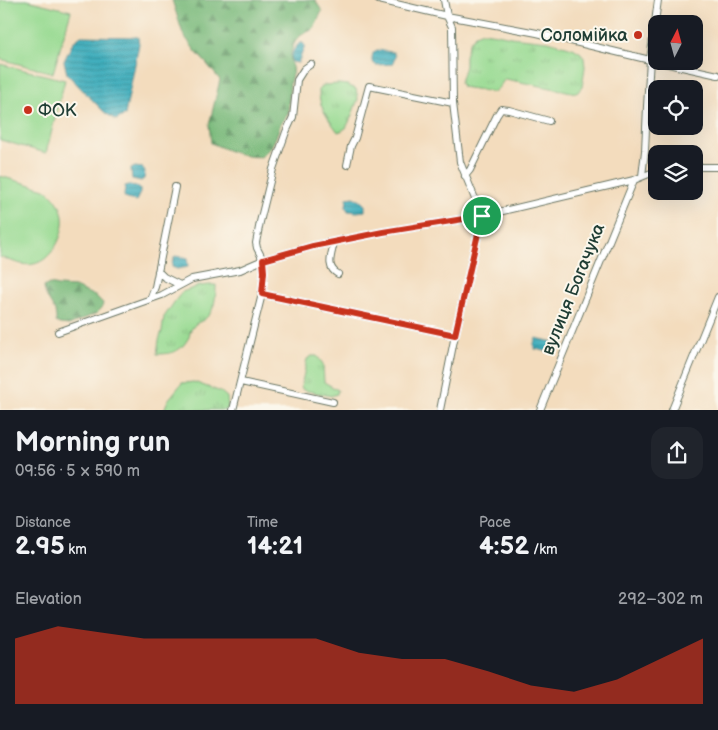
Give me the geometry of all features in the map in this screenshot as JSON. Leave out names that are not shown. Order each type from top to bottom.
[{"type":"street","points":[[379,0],[447,16],[537,33],[648,60]]},
{"type":"street","points":[[440,410],[482,216],[460,162],[453,103],[452,28],[447,16],[444,0]]},
{"type":"street","points":[[656,15],[658,0]]},
{"type":"street","points":[[233,410],[262,294],[263,260],[256,243],[260,222],[273,169],[293,117],[297,80],[304,69],[311,64]]},
{"type":"street","points":[[642,176],[649,70]]},
{"type":"street","points":[[695,70],[718,75]]},
{"type":"street","points":[[347,165],[369,86],[453,103]]},
{"type":"street","points":[[465,176],[470,170],[501,109],[549,120]]},
{"type":"street","points":[[703,166],[718,167]]},
{"type":"street","points":[[58,332],[151,297],[162,295],[192,279],[240,270],[263,260],[313,246],[383,232],[482,216],[634,180],[648,174]]},
{"type":"street","name":"вулиця Богачука","points":[[540,410],[634,180]]},
{"type":"street","points":[[151,297],[155,287],[175,187]]},
{"type":"street","points":[[334,242],[330,266],[332,271],[338,274]]},
{"type":"street","points":[[158,271],[164,277],[180,285]]},
{"type":"street","points":[[262,294],[455,335]]},
{"type":"street","points":[[672,410],[718,297]]},
{"type":"street","points":[[241,382],[333,402]]},
{"type":"green space","name":"ФОК","points":[[0,0],[27,0],[71,11],[53,73],[0,59]]},
{"type":"green space","points":[[172,0],[315,0],[322,11],[314,27],[302,34],[292,48],[291,61],[293,70],[290,82],[288,114],[281,123],[271,147],[261,157],[241,155],[211,143],[209,125],[220,80],[183,34]]},
{"type":"green space","points":[[483,32],[548,41],[573,48],[581,53],[584,58],[585,67],[582,87],[577,93],[505,79],[493,92],[462,87],[460,82],[469,43],[475,35]]},
{"type":"green space","name":"ФОК","points":[[0,64],[65,80],[46,153],[0,140]]},
{"type":"green space","points":[[339,84],[356,89],[358,99],[346,128],[338,132],[322,107],[319,89],[324,85]]},
{"type":"green space","points":[[0,176],[45,189],[59,205],[63,217],[62,231],[52,252],[40,262],[25,265],[0,257]]},
{"type":"green space","points":[[49,284],[75,287],[97,297],[103,303],[102,308],[97,313],[69,325],[60,324],[56,322],[55,311],[44,287]]},
{"type":"green space","points":[[216,285],[216,294],[209,315],[194,325],[186,342],[179,349],[172,353],[157,354],[164,317],[175,301],[182,292],[199,286]]},
{"type":"green space","points":[[311,356],[317,356],[323,364],[324,382],[338,390],[337,394],[331,396],[303,390],[301,387],[307,359]]},
{"type":"green space","points":[[194,382],[221,392],[227,397],[227,410],[164,410],[168,400],[182,383]]},
{"type":"water","points":[[81,36],[138,37],[139,44],[125,115],[116,120],[104,112],[67,74],[64,61],[73,42]]},
{"type":"water","points":[[300,43],[303,43],[305,46],[298,63],[292,62],[293,52]]},
{"type":"water","points":[[377,50],[393,52],[395,56],[393,64],[376,65],[372,62],[373,53]]},
{"type":"water","points":[[135,167],[143,168],[145,171],[144,179],[141,181],[132,179],[131,169]]},
{"type":"water","points":[[129,185],[140,189],[136,201],[126,199],[124,196],[125,186]]},
{"type":"water","points":[[354,197],[361,200],[365,205],[365,211],[348,211],[346,207],[347,198]]},
{"type":"water","points":[[175,256],[187,258],[188,267],[177,269],[172,267]]},
{"type":"water","points":[[536,338],[554,342],[550,352],[535,349]]},
{"type":"place","name":"Соломійка","points":[[638,35]]},
{"type":"place","name":"ФОК","points":[[28,110]]},
{"type":"route","points":[[482,216],[455,335],[262,294],[263,260],[313,246],[383,232],[482,216]]}]
